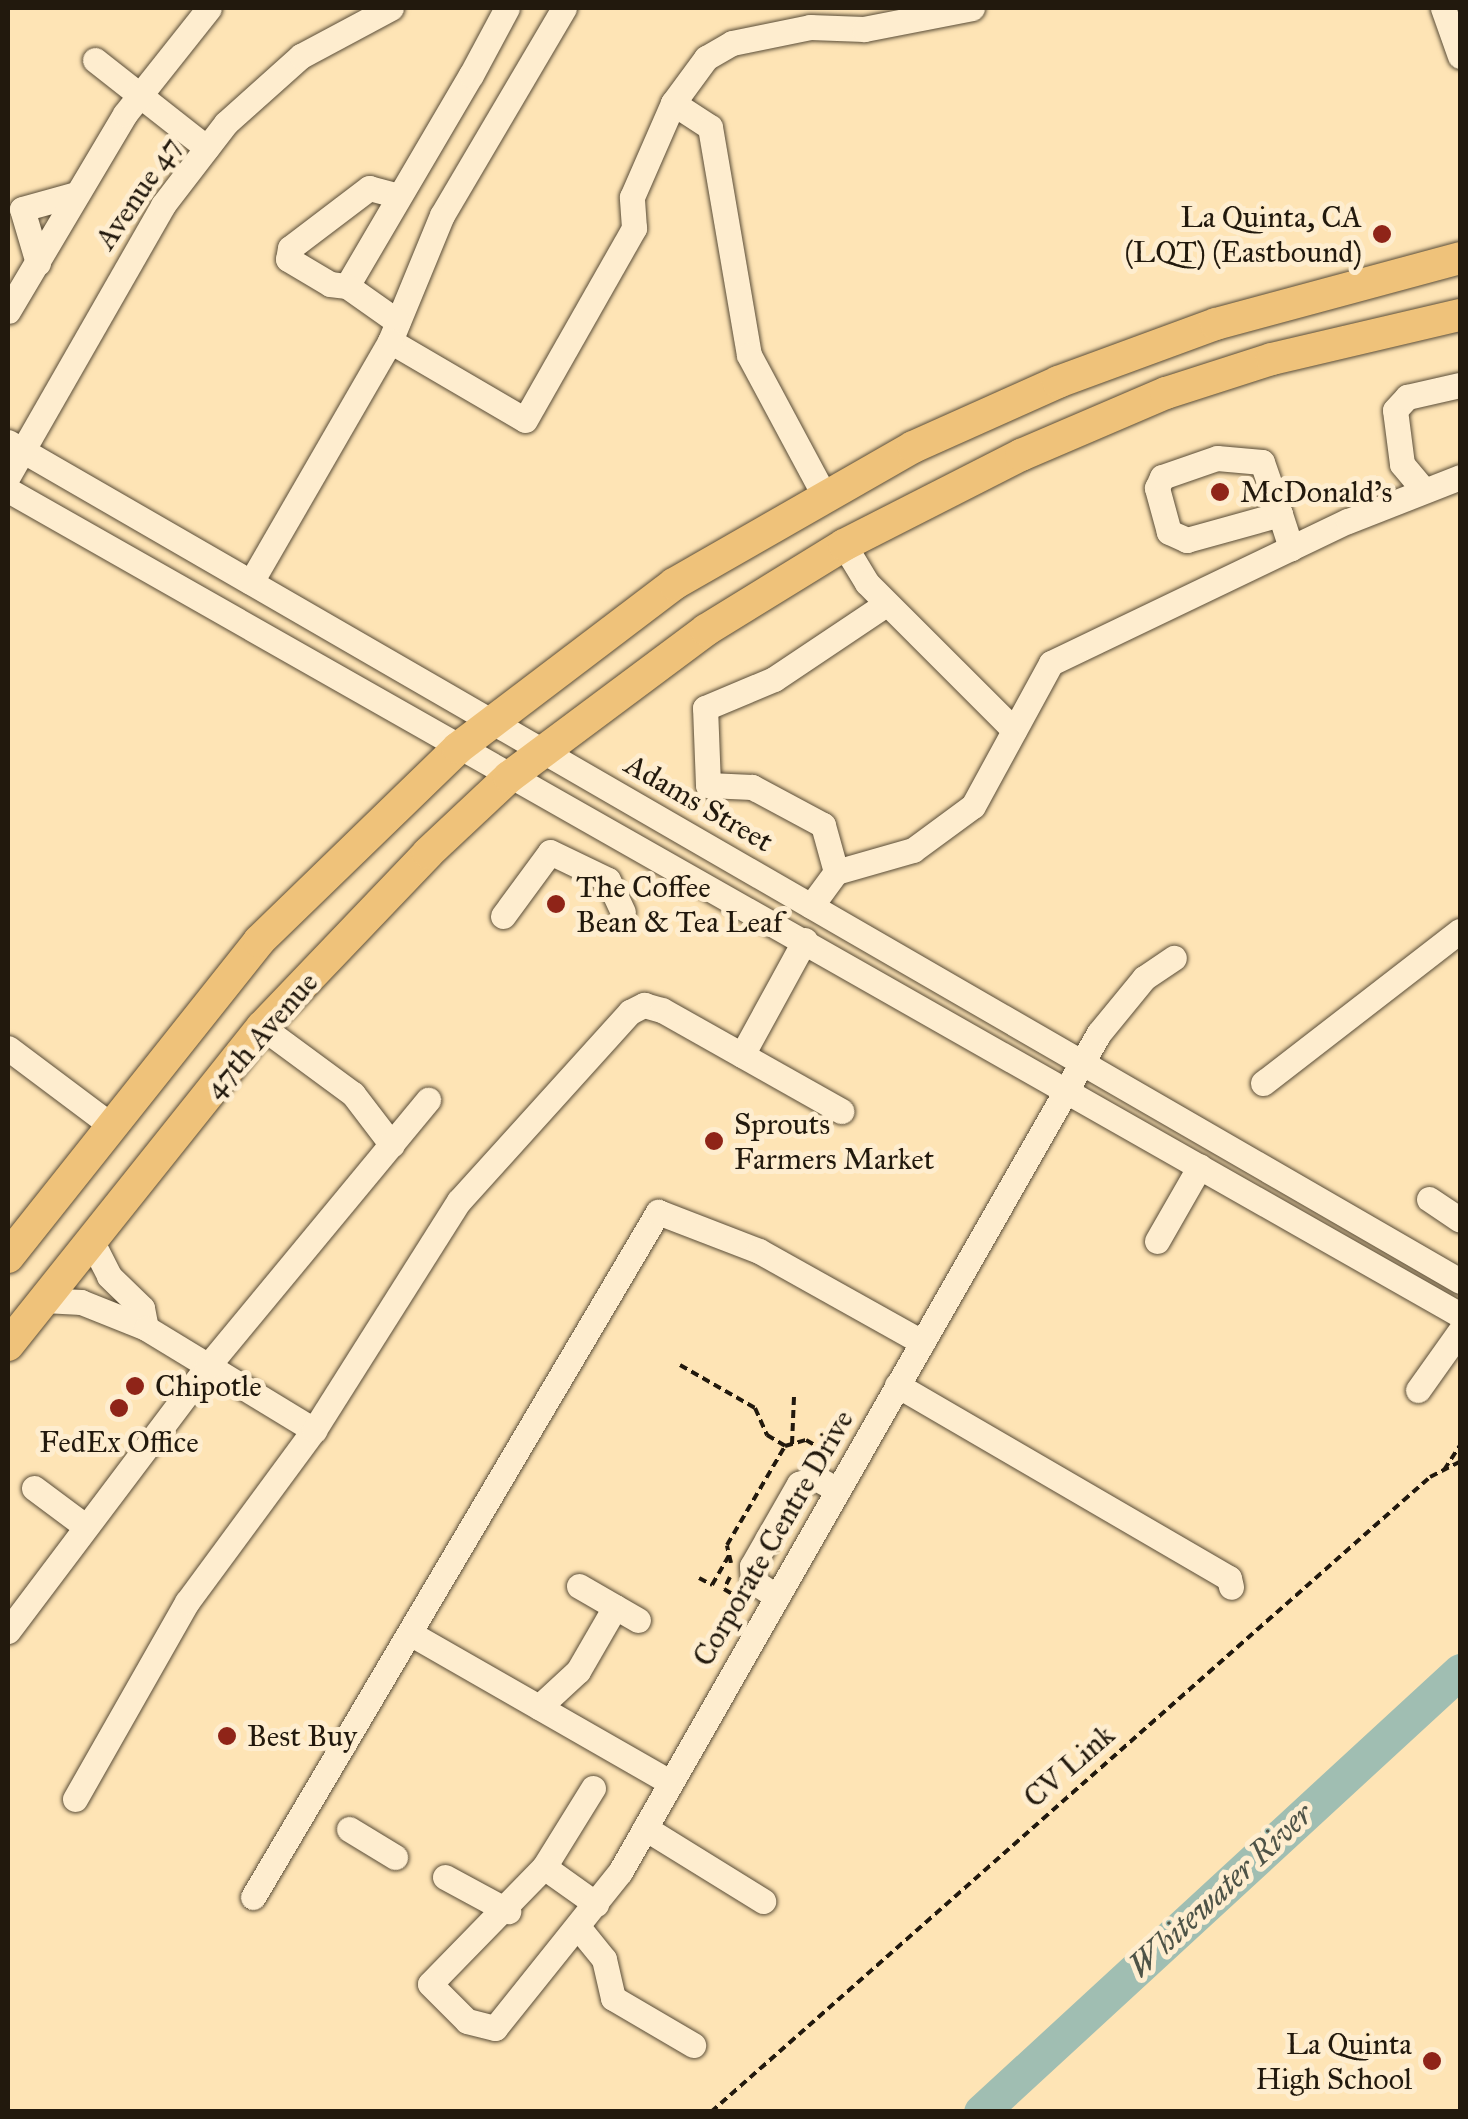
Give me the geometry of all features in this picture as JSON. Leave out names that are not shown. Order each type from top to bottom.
[{"type":"main road","name":"47th Avenue","points":[[8,1257],[108,1124],[259,941],[458,748],[674,584],[913,446],[1058,382],[1216,324],[1460,258]]},
{"type":"main road","name":"47th Avenue","points":[[8,1345],[262,1027],[509,776],[706,630],[844,545],[1021,456],[1166,394],[1290,354],[1460,315]]},
{"type":"street","name":"Avenue 47","points":[[8,476],[15,447],[163,204],[207,148],[301,56],[391,8]]},
{"type":"street","points":[[347,286],[507,8]]},
{"type":"street","points":[[250,582],[394,331],[442,215],[564,8]]},
{"type":"street","points":[[398,196],[369,188],[290,248],[288,259],[303,270],[347,286],[394,331],[525,420],[634,228],[632,196],[673,104],[706,58],[732,42],[810,27],[864,29],[972,8]]},
{"type":"street","points":[[1443,8],[1460,56]]},
{"type":"street","points":[[8,311],[76,194],[140,96],[206,10]]},
{"type":"street","points":[[95,60],[207,148]]},
{"type":"street","points":[[673,104],[710,127],[749,356],[824,495]]},
{"type":"street","points":[[38,262],[22,209],[76,194]]},
{"type":"street","points":[[1422,488],[1402,464],[1395,410],[1407,397],[1460,385]]},
{"type":"street","name":"Adams Street","points":[[15,447],[1460,1281]]},
{"type":"street","points":[[1280,514],[1188,540],[1169,532],[1157,488],[1162,477],[1216,458],[1262,462],[1280,514],[1291,548]]},
{"type":"street","points":[[812,906],[836,872],[913,850],[947,830],[973,806],[1051,663],[1422,488],[1460,477]]},
{"type":"street","points":[[8,490],[1460,1314]]},
{"type":"street","points":[[844,545],[886,604],[1014,730]]},
{"type":"street","points":[[836,872],[823,825],[752,787],[708,785],[705,708],[774,679],[886,604]]},
{"type":"street","points":[[502,916],[550,852],[608,880],[624,912]]},
{"type":"street","points":[[1263,1083],[1460,931]]},
{"type":"street","points":[[742,1055],[805,940]]},
{"type":"street","name":"Corporate Centre Drive","points":[[508,1911],[430,1984],[467,2021],[496,2028],[596,1904],[645,1828],[1066,1089],[1118,1005],[1174,958]]},
{"type":"street","points":[[75,1799],[187,1602],[314,1430],[459,1202],[630,1012],[653,1006],[840,1111]]},
{"type":"street","points":[[262,1027],[353,1094],[392,1145]]},
{"type":"street","points":[[8,1048],[108,1124]]},
{"type":"street","points":[[8,1632],[207,1367],[428,1100]]},
{"type":"street","points":[[1157,1241],[1200,1166]]},
{"type":"street","points":[[1429,1199],[1460,1220]]},
{"type":"street","points":[[253,1897],[370,1692],[412,1635],[658,1212],[759,1251],[922,1342]]},
{"type":"street","points":[[92,1242],[110,1276],[142,1308],[146,1328]]},
{"type":"street","points":[[44,1300],[81,1302],[146,1328],[314,1430]]},
{"type":"street","points":[[1418,1390],[1460,1331]]},
{"type":"street","points":[[897,1385],[1229,1578],[1231,1587]]},
{"type":"street","points":[[777,1597],[753,1582],[752,1566],[803,1480],[816,1478],[838,1490]]},
{"type":"street","points":[[34,1488],[85,1526]]},
{"type":"street","points":[[579,1586],[638,1620]]},
{"type":"street","points":[[536,1705],[578,1671],[615,1607]]},
{"type":"street","points":[[412,1635],[671,1783]]},
{"type":"street","points":[[445,1878],[508,1911],[544,1868],[594,1788]]},
{"type":"street","points":[[645,1828],[763,1901]]},
{"type":"street","points":[[349,1829],[395,1857]]},
{"type":"street","points":[[544,1868],[596,1904]]},
{"type":"street","points":[[578,1927],[604,1959],[613,1998],[692,2044]]},
{"type":"path","points":[[680,1365],[755,1408],[766,1435],[792,1444],[806,1440],[836,1458]]},
{"type":"path","points":[[792,1444],[794,1396]]},
{"type":"path","points":[[755,1429],[763,1427]]},
{"type":"path","points":[[1444,1470],[1460,1445]]},
{"type":"path","name":"CV Link","points":[[711,2112],[1444,1470],[1460,1462]]},
{"type":"path","points":[[699,1578],[712,1585],[729,1555]]},
{"type":"waterway","name":"Whitewater River","points":[[981,2112],[1460,1671]]},
{"type":"place","name":"La Quinta, CA (LQT) (Eastbound)","points":[[1382,234]]},
{"type":"place","name":"McDonald's","points":[[1220,492]]},
{"type":"place","name":"The Coffee Bean & Tea Leaf","points":[[556,904]]},
{"type":"place","name":"Sprouts Farmers Market","points":[[714,1141]]},
{"type":"place","name":"Chipotle","points":[[135,1386]]},
{"type":"place","name":"FedEx Office","points":[[119,1408]]},
{"type":"place","name":"Best Buy","points":[[227,1736]]},
{"type":"place","name":"La Quinta High School","points":[[1432,2061]]}]
